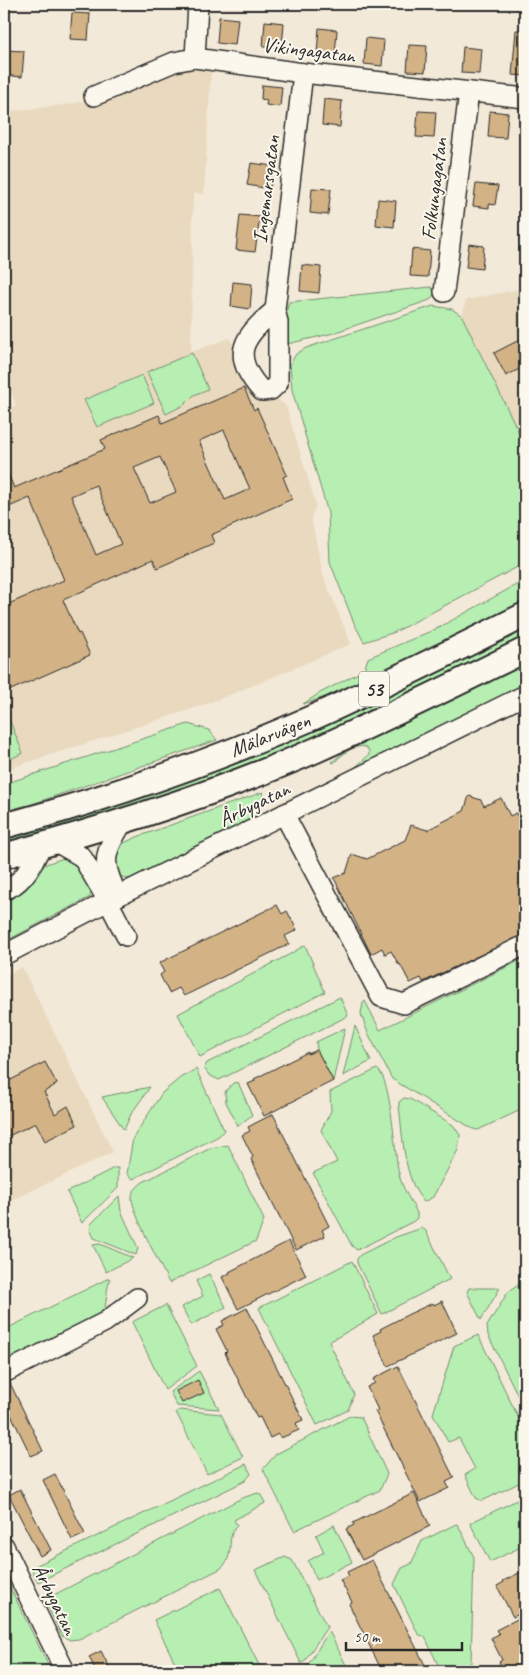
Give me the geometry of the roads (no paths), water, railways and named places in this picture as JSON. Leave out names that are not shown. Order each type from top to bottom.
[{"type":"main road","name":"Mälarvägen","points":[[4,826],[159,778],[261,739],[382,685],[525,615]]},
{"type":"main road","name":"Mälarvägen","points":[[4,856],[49,844],[204,794],[315,750],[525,650]]},
{"type":"street","points":[[195,58],[198,4]]},
{"type":"street","name":"Vikingagatan","points":[[94,96],[174,62],[195,58],[303,73],[525,98]]},
{"type":"street","name":"Ingemarsgatan","points":[[275,310],[303,73]]},
{"type":"street","name":"Folkungagatan","points":[[444,292],[469,92]]},
{"type":"street","name":"Årbygatan","points":[[4,955],[113,898],[525,695]]},
{"type":"street","points":[[284,814],[381,997],[404,1004],[525,945]]},
{"type":"street","points":[[124,820],[108,849],[105,865],[113,898],[126,936]]},
{"type":"street","points":[[4,890],[22,878],[49,844],[82,857],[113,898]]},
{"type":"street","points":[[4,1373],[105,1322],[137,1298]]},
{"type":"street","name":"Årbygatan","points":[[4,1546],[65,1671]]}]
